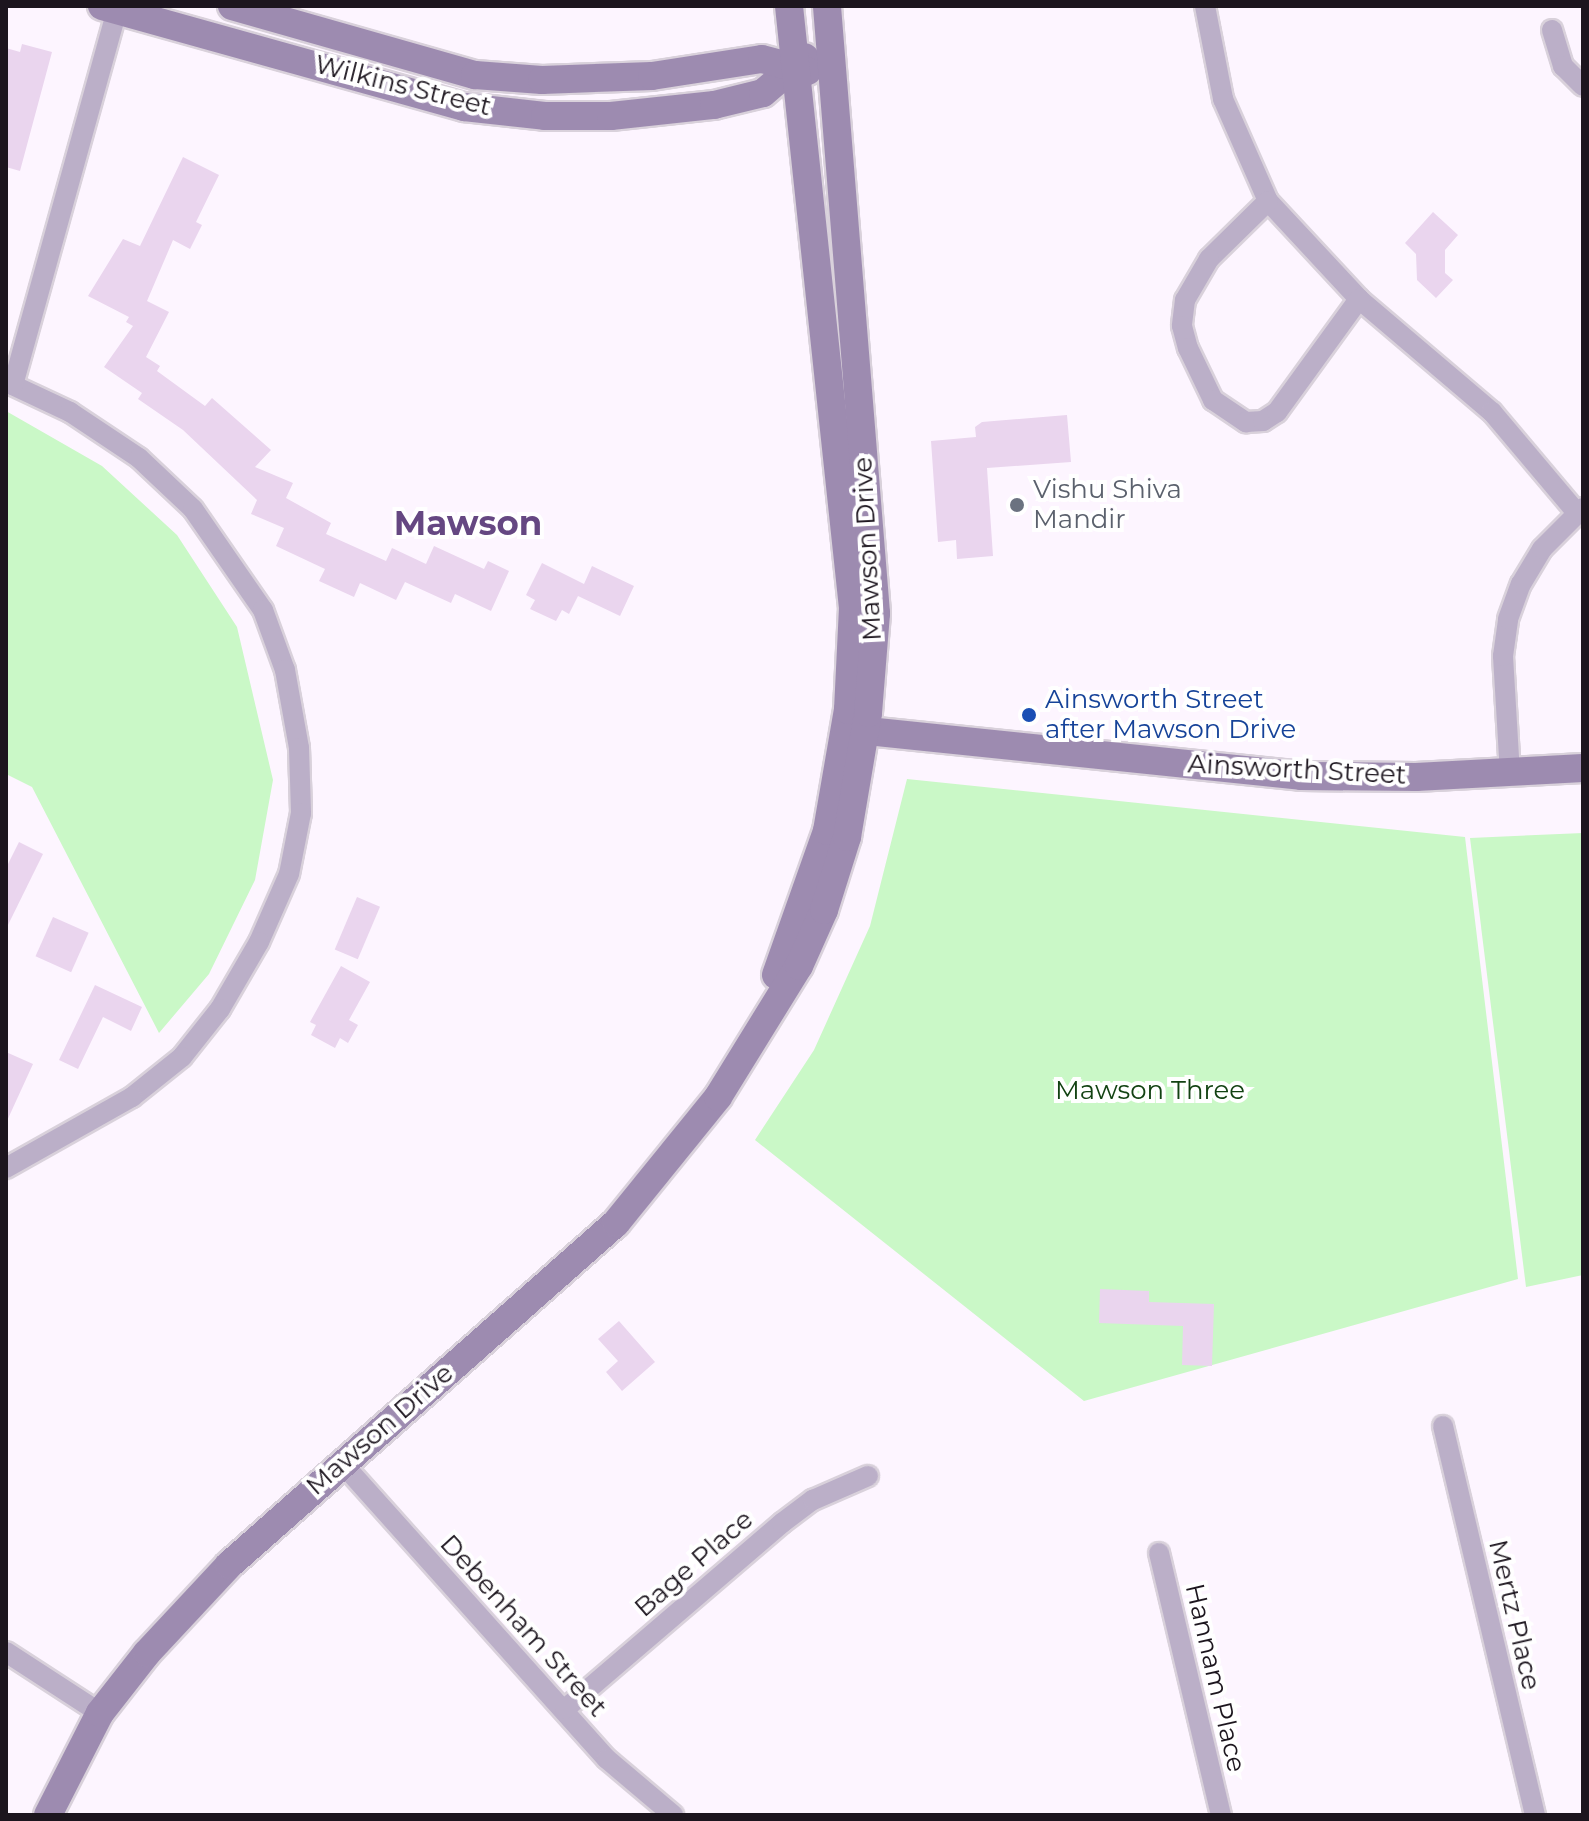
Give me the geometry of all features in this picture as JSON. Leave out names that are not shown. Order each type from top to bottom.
[{"type":"main road","name":"Wilkins Street","points":[[232,6],[475,75],[542,80],[652,76],[762,59],[795,67],[834,95]]},
{"type":"main road","name":"Mawson Drive","points":[[789,6],[853,608],[857,721]]},
{"type":"main road","name":"Wilkins Street","points":[[112,7],[464,107],[545,116],[611,116],[714,105],[763,93],[795,67],[827,14]]},
{"type":"main road","name":"Mawson Drive","points":[[48,1815],[100,1713],[147,1653],[229,1565],[616,1223],[702,1121],[799,966],[824,910],[847,837],[857,721],[876,613],[827,14]]},
{"type":"main road","name":"Ainsworth Street","points":[[857,721],[1002,734],[1012,743],[1301,776],[1510,774],[1583,768]]},
{"type":"street","points":[[1205,6],[1223,99],[1268,201],[1359,299],[1492,412],[1580,510],[1542,549],[1521,584],[1508,619],[1503,656],[1510,774]]},
{"type":"street","points":[[6,1168],[132,1097],[182,1057],[220,1009],[259,942],[289,874],[301,813],[299,748],[285,670],[263,610],[193,509],[139,458],[70,412],[10,384],[112,7]]},
{"type":"street","points":[[1552,30],[1563,66],[1583,86]]},
{"type":"street","points":[[1268,201],[1209,259],[1185,300],[1182,326],[1188,348],[1213,400],[1246,422],[1263,421],[1277,412],[1359,299]]},
{"type":"street","name":"Mertz Place","points":[[1443,1426],[1535,1815]]},
{"type":"street","name":"Debenham Street","points":[[342,1463],[607,1759],[673,1815]]},
{"type":"street","name":"Bage Place","points":[[565,1709],[782,1523],[813,1500],[868,1476]]},
{"type":"street","name":"Hannam Place","points":[[1159,1553],[1221,1815]]},
{"type":"street","points":[[6,1652],[100,1713]]},
{"type":"green space","points":[[6,411],[102,466],[177,535],[237,627],[273,780],[255,880],[209,974],[159,1033],[32,787],[6,774]]},
{"type":"green space","name":"Mawson Three","points":[[907,779],[1465,837],[1518,1279],[1084,1401],[755,1140],[814,1050],[870,926]]},
{"type":"green space","points":[[1583,833],[1583,1275],[1526,1287],[1470,838]]},
{"type":"building","points":[[22,44],[52,52],[20,171],[6,167],[6,48],[20,52]]},
{"type":"building","points":[[183,157],[219,175],[196,222],[202,225],[190,249],[173,240],[147,301],[169,312],[146,357],[160,366],[157,371],[205,406],[212,398],[271,450],[255,467],[293,483],[286,498],[331,523],[326,534],[386,561],[392,548],[426,564],[434,546],[484,569],[488,561],[509,571],[491,611],[455,594],[451,603],[405,582],[396,600],[360,583],[354,597],[319,581],[325,569],[276,546],[284,528],[251,514],[257,500],[183,430],[138,399],[142,393],[104,367],[133,326],[126,322],[129,317],[88,296],[123,239],[140,246]]},
{"type":"building","points":[[1433,212],[1458,235],[1445,250],[1445,273],[1453,280],[1436,298],[1417,280],[1416,254],[1405,243]]},
{"type":"building","points":[[1067,415],[1071,462],[987,468],[993,556],[957,559],[956,540],[938,542],[931,441],[976,437],[975,427],[982,422]]},
{"type":"building","points":[[542,563],[584,584],[592,566],[634,586],[620,616],[578,596],[569,614],[562,610],[556,621],[530,609],[535,600],[526,595]]},
{"type":"building","points":[[19,842],[43,854],[6,929],[6,868]]},
{"type":"building","points":[[357,897],[380,907],[358,959],[335,949]]},
{"type":"building","points":[[53,917],[89,933],[71,972],[36,956]]},
{"type":"building","points":[[341,966],[370,982],[349,1020],[358,1025],[348,1043],[340,1038],[335,1048],[311,1035],[316,1025],[310,1022]]},
{"type":"building","points":[[95,985],[142,1007],[131,1031],[103,1017],[78,1069],[59,1060]]},
{"type":"building","points":[[6,1052],[33,1064],[6,1123]]},
{"type":"building","points":[[1100,1289],[1149,1291],[1149,1302],[1214,1304],[1212,1366],[1182,1365],[1183,1326],[1099,1323]]},
{"type":"building","points":[[619,1321],[655,1362],[622,1391],[606,1372],[618,1361],[598,1339]]},
{"type":"place","name":"Vishu Shiva Mandir","points":[[1017,505]]},
{"type":"place","name":"Ainsworth Street after Mawson Drive","points":[[1029,715]]},
{"type":"district","name":"Mawson","points":[[468,524]]}]
